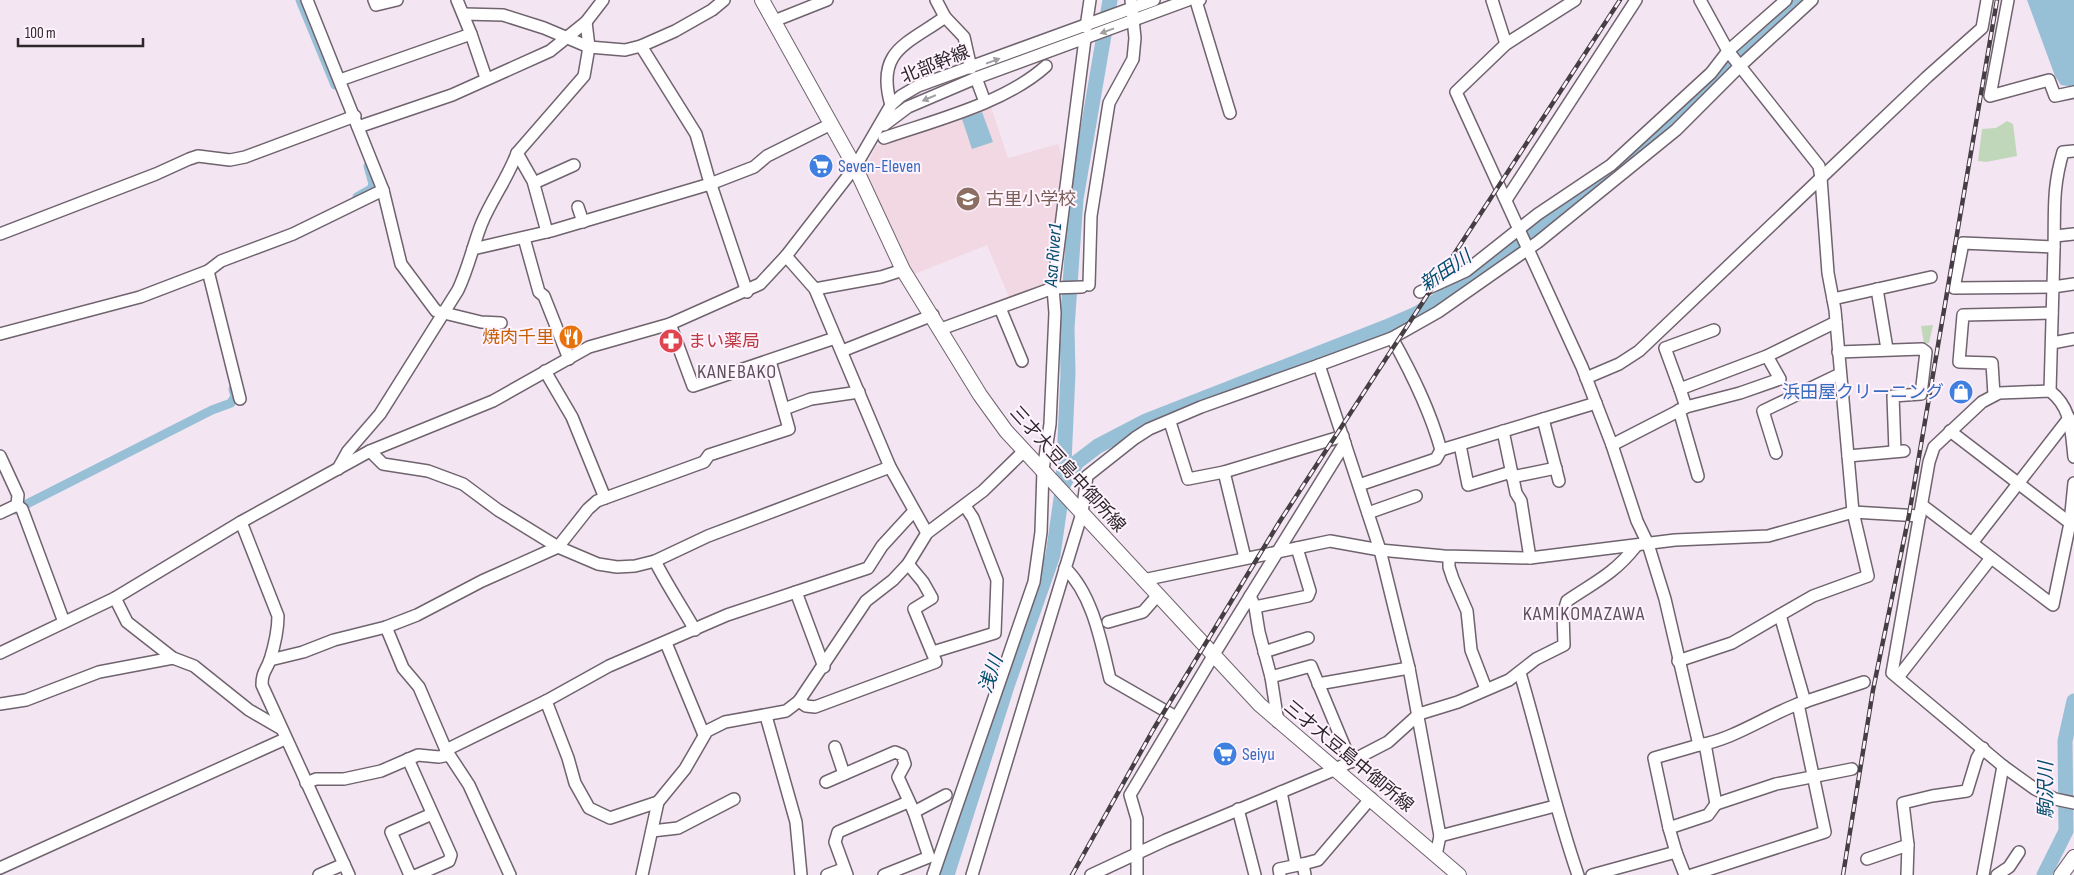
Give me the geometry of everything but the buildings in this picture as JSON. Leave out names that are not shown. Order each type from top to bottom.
[{"type":"main road","name":"三才大豆島中御所線","points":[[762,0],[855,166],[903,270],[980,395],[1006,431],[1213,656],[1278,722],[1334,770],[1371,798],[1459,875]]},
{"type":"main road","points":[[2061,875],[2074,857]]},
{"type":"street","points":[[306,0],[340,80],[382,190],[401,264],[436,311],[481,322],[501,323]]},
{"type":"street","points":[[374,0],[376,5],[397,0]]},
{"type":"street","points":[[457,0],[472,34],[486,78]]},
{"type":"street","points":[[0,234],[198,156],[230,160],[245,157],[356,121],[452,95],[486,78],[550,51],[586,22],[603,0]]},
{"type":"street","points":[[464,14],[503,15],[544,28],[590,47],[625,50],[641,46],[681,28],[712,10],[724,0]]},
{"type":"street","points":[[774,21],[827,0]]},
{"type":"street","points":[[936,0],[945,17],[964,37],[984,102]]},
{"type":"street","points":[[933,875],[1034,582],[1041,532],[1050,424],[1056,288],[1089,31],[1090,0]]},
{"type":"street","points":[[1128,13],[1154,0]]},
{"type":"street","points":[[1128,13],[1188,0]]},
{"type":"street","points":[[1200,0],[1196,1],[1230,113]]},
{"type":"street","points":[[1492,0],[1506,44]]},
{"type":"street","points":[[1575,0],[1506,44],[1456,92],[1596,402],[1637,521],[1642,545],[1665,599],[1678,661],[1716,804]]},
{"type":"street","points":[[1506,200],[1636,0]]},
{"type":"street","points":[[1678,661],[1732,643],[1813,596],[1868,576],[1853,512],[1836,322],[1828,264],[1822,178],[1819,166],[1734,58],[1700,0]]},
{"type":"street","points":[[972,875],[1065,568],[1086,476],[1135,438],[1150,429],[1201,408],[1392,338],[1438,312],[1524,239],[1676,130],[1734,58],[1786,0]]},
{"type":"street","points":[[1420,292],[1466,271],[1524,239],[1538,214],[1610,165],[1711,73],[1812,0]]},
{"type":"street","points":[[1586,378],[1619,364],[1639,351],[1927,76],[1982,28],[1987,0]]},
{"type":"street","points":[[2008,0],[1990,96],[2049,80],[2055,96],[2074,92]]},
{"type":"street","points":[[941,330],[1056,288],[1085,286],[1096,172],[1108,103],[1132,59],[1135,38],[1128,13]]},
{"type":"street","name":"北部幹線","points":[[870,141],[901,110],[974,73],[1089,31],[1128,13]]},
{"type":"street","points":[[891,106],[887,90],[892,56],[903,44],[945,17]]},
{"type":"street","points":[[337,471],[348,451],[380,414],[458,290],[468,270],[481,225],[504,177],[512,168],[517,152],[581,82],[590,47],[586,22]]},
{"type":"street","points":[[340,80],[472,34]]},
{"type":"street","points":[[641,46],[692,124],[710,184],[747,292]]},
{"type":"street","points":[[884,138],[984,102],[1035,76],[1046,66]]},
{"type":"street","name":"北部幹線","points":[[870,141],[891,106],[901,96],[918,86],[974,73]]},
{"type":"street","points":[[473,249],[547,232],[710,184],[754,167],[767,156],[832,124]]},
{"type":"street","points":[[0,653],[115,598],[241,522],[337,471],[370,451],[493,401],[589,348],[670,324],[747,292],[760,284],[786,256],[855,166],[870,141]]},
{"type":"street","points":[[2050,391],[2054,242],[2053,200],[2056,176],[2063,152],[2074,151]]},
{"type":"street","points":[[517,152],[534,183],[547,232]]},
{"type":"street","points":[[534,183],[574,165]]},
{"type":"street","points":[[0,334],[140,297],[208,271],[221,261],[293,234],[382,190]]},
{"type":"street","points":[[578,207],[583,222]]},
{"type":"street","points":[[2074,234],[2054,242],[1963,243],[1954,288],[2053,287],[2074,284]]},
{"type":"street","points":[[524,238],[539,292],[544,296],[569,358]]},
{"type":"street","points":[[786,256],[815,289],[890,467],[927,533]]},
{"type":"street","points":[[815,289],[881,277],[903,270]]},
{"type":"street","points":[[208,271],[240,400]]},
{"type":"street","points":[[1833,299],[1931,277]]},
{"type":"street","points":[[1877,289],[1887,349]]},
{"type":"street","points":[[1000,308],[1013,348],[1022,361]]},
{"type":"street","points":[[1994,395],[1992,364],[1959,362],[1963,315],[2052,312]]},
{"type":"street","points":[[842,351],[932,315]]},
{"type":"street","points":[[1680,389],[1767,356],[1836,322]]},
{"type":"street","points":[[670,324],[693,386],[835,338]]},
{"type":"street","points":[[1698,476],[1680,389],[1665,348],[1714,330]]},
{"type":"street","points":[[1392,338],[1426,406],[1441,450]]},
{"type":"street","points":[[2052,342],[2074,339]]},
{"type":"street","points":[[1838,352],[1887,349],[1922,349],[1926,352],[1920,394],[1893,396],[1899,451],[1848,456]]},
{"type":"street","points":[[1612,446],[1683,409],[1740,393],[1780,379],[1767,356]]},
{"type":"street","points":[[270,660],[303,652],[334,640],[386,627],[417,616],[482,581],[558,547],[588,509],[605,498],[704,462],[709,455],[790,430],[770,361]]},
{"type":"street","points":[[1319,365],[1380,550],[1409,668],[1440,836],[1436,855]]},
{"type":"street","points":[[545,372],[572,417],[605,498]]},
{"type":"street","points":[[1776,453],[1762,411],[1840,374]]},
{"type":"street","points":[[2074,457],[2069,418],[2062,400],[2050,391],[1999,393],[1994,395],[1982,402],[1934,447],[1929,462],[1892,673],[1899,676],[2003,766],[2035,789],[2055,799],[2074,803]]},
{"type":"street","points":[[784,408],[811,399],[859,392]]},
{"type":"street","points":[[2062,400],[2074,400]]},
{"type":"street","points":[[1359,485],[1436,459],[1441,450],[1596,402]]},
{"type":"street","points":[[1972,542],[2069,418]]},
{"type":"street","points":[[1543,419],[1559,481]]},
{"type":"street","points":[[1170,422],[1188,479],[1224,472],[1344,440]]},
{"type":"street","points":[[1503,431],[1516,493],[1522,501],[1530,558]]},
{"type":"street","points":[[1950,431],[2070,522]]},
{"type":"street","points":[[1137,875],[1138,819],[1130,794],[1213,656],[1252,601],[1277,552],[1344,440]]},
{"type":"street","points":[[1460,445],[1468,485],[1556,468]]},
{"type":"street","points":[[370,451],[383,464],[428,471],[463,484],[498,510],[558,547],[598,564],[617,568],[655,561],[708,536],[890,467]]},
{"type":"street","points":[[642,875],[658,802],[685,769],[704,736],[724,722],[786,711],[799,701],[866,601],[893,580],[908,564],[927,533],[965,506],[1024,451]]},
{"type":"street","points":[[0,456],[18,495],[19,507],[64,622]]},
{"type":"street","points":[[1224,472],[1245,558]]},
{"type":"street","points":[[1143,580],[1330,541],[1380,550],[1449,557],[1530,558],[1715,537],[1768,536],[1853,512],[1921,511],[1972,542],[2054,605],[2070,522],[2074,483]]},
{"type":"street","points":[[1368,513],[1416,496]]},
{"type":"street","points":[[933,652],[995,633],[997,580],[974,518],[965,506]]},
{"type":"street","points":[[0,513],[19,507]]},
{"type":"street","points":[[306,783],[316,779],[344,779],[363,776],[381,771],[418,754],[438,757],[609,666],[666,643],[727,615],[868,568],[882,546],[914,511]]},
{"type":"street","points":[[241,522],[278,616],[278,625],[270,660],[262,673],[262,686],[346,870],[319,875]]},
{"type":"street","points":[[1090,875],[1238,809],[1334,770],[1388,742],[1418,714],[1458,702],[1509,680],[1536,659],[1564,645],[1562,614],[1567,601],[1606,578],[1642,545]]},
{"type":"street","points":[[1252,601],[1308,596],[1310,591],[1297,548]]},
{"type":"street","points":[[1449,557],[1449,567],[1467,611],[1471,650],[1486,689]]},
{"type":"street","points":[[1899,676],[1991,558]]},
{"type":"street","points":[[655,561],[666,584],[695,630]]},
{"type":"street","points":[[799,701],[806,706],[815,707],[936,662],[914,609],[932,598],[923,582],[908,564]]},
{"type":"street","points":[[1065,568],[1074,577],[1083,594],[1101,641],[1110,679],[1176,717]]},
{"type":"street","points":[[796,592],[824,666]]},
{"type":"street","points":[[1108,622],[1143,612],[1157,596]]},
{"type":"street","points":[[115,598],[127,622],[173,658],[194,666],[248,710],[280,728]]},
{"type":"street","points":[[1252,601],[1271,677],[1278,722]]},
{"type":"street","points":[[1692,875],[1826,832],[1813,778],[1802,703],[1780,615]]},
{"type":"street","points":[[386,627],[403,668],[419,687],[448,753],[469,785],[510,875]]},
{"type":"street","points":[[1264,652],[1308,638]]},
{"type":"street","points":[[666,643],[704,736]]},
{"type":"street","points":[[0,704],[26,700],[99,672],[173,658]]},
{"type":"street","points":[[1271,677],[1311,666],[1351,762]]},
{"type":"street","points":[[1318,684],[1409,668]]},
{"type":"street","points":[[1520,673],[1549,774],[1555,806],[1578,875]]},
{"type":"street","points":[[1685,875],[1669,828],[1654,758],[1737,733],[1769,715],[1864,682]]},
{"type":"street","points":[[546,701],[568,758],[575,783],[590,808],[610,818],[658,802]]},
{"type":"street","points":[[766,716],[796,822],[801,875]]},
{"type":"street","points":[[0,868],[285,739]]},
{"type":"street","points":[[835,747],[844,774]]},
{"type":"street","points":[[1908,875],[1908,845],[1903,803],[1932,796],[1967,791],[1977,758],[1983,748]]},
{"type":"street","points":[[826,782],[895,752],[902,755],[905,764],[898,777],[929,856],[884,875]]},
{"type":"street","points":[[408,759],[451,856],[449,861],[418,875]]},
{"type":"street","points":[[1983,875],[2003,766]]},
{"type":"street","points":[[1669,828],[1708,815],[1716,804],[1776,784],[1852,769]]},
{"type":"street","points":[[1281,792],[1301,868]]},
{"type":"street","points":[[826,875],[845,872],[834,842],[838,832],[946,795]]},
{"type":"street","points":[[1280,875],[1279,870],[1301,868],[1318,860],[1371,798]]},
{"type":"street","points":[[652,831],[678,828],[734,799]]},
{"type":"street","points":[[1440,836],[1555,806]]},
{"type":"street","points":[[1238,809],[1255,875]]},
{"type":"street","points":[[412,875],[409,873],[391,832],[432,814]]},
{"type":"street","points":[[1867,858],[1908,845]]},
{"type":"street","points":[[1592,875],[1676,852]]},
{"type":"street","points":[[1997,875],[2009,867],[2019,852]]},
{"type":"shaded area","name":"古里小学校","points":[[988,106],[991,107],[1008,158],[1058,144],[1064,163],[1050,283],[1009,297],[987,245],[912,275],[864,171],[876,146]]},
{"type":"green space","points":[[2007,121],[2013,124],[2017,156],[1986,162],[1978,161],[1982,129],[1996,128]]},
{"type":"green space","points":[[1933,325],[1929,343],[1924,343],[1921,326]]},
{"type":"water","points":[[2027,0],[2074,0],[2074,87],[2061,85],[2055,76]]},
{"type":"water","points":[[982,112],[993,142],[972,149],[962,119]]},
{"type":"waterway","points":[[300,0],[335,85]]},
{"type":"waterway","name":"Asa River1","points":[[947,875],[1007,686],[1053,555],[1063,485],[1068,373],[1067,328],[1076,199],[1110,0]]},
{"type":"waterway","name":"新田川","points":[[1064,483],[1077,462],[1098,446],[1146,421],[1418,313],[1475,276],[1600,180],[1679,115],[1727,64],[1798,0]]},
{"type":"waterway","points":[[357,197],[371,189],[373,184],[368,166]]},
{"type":"waterway","points":[[15,510],[212,410],[231,403],[235,396],[233,389]]},
{"type":"waterway","name":"駒沢川","points":[[2044,875],[2066,831],[2065,741],[2074,701]]},
{"type":"railway","points":[[1072,875],[1153,730],[1280,521],[1620,0]]},
{"type":"railway","points":[[1843,875],[1873,690],[1909,515],[1997,0]]},
{"type":"place","name":"Seven-Eleven","points":[[821,166]]},
{"type":"place","name":"古里小学校","points":[[968,199]]},
{"type":"place","name":"焼肉千里","points":[[571,337]]},
{"type":"place","name":"まい薬局","points":[[671,341]]},
{"type":"place","name":"浜田屋クリーニング","points":[[1961,392]]},
{"type":"place","name":"Seiyu","points":[[1225,754]]},
{"type":"district","name":"KANEBAKO","points":[[737,371]]},
{"type":"district","name":"KAMIKOMAZAWA","points":[[1584,613]]},
{"type":"water label","name":"浅川","points":[[990,674]]}]
